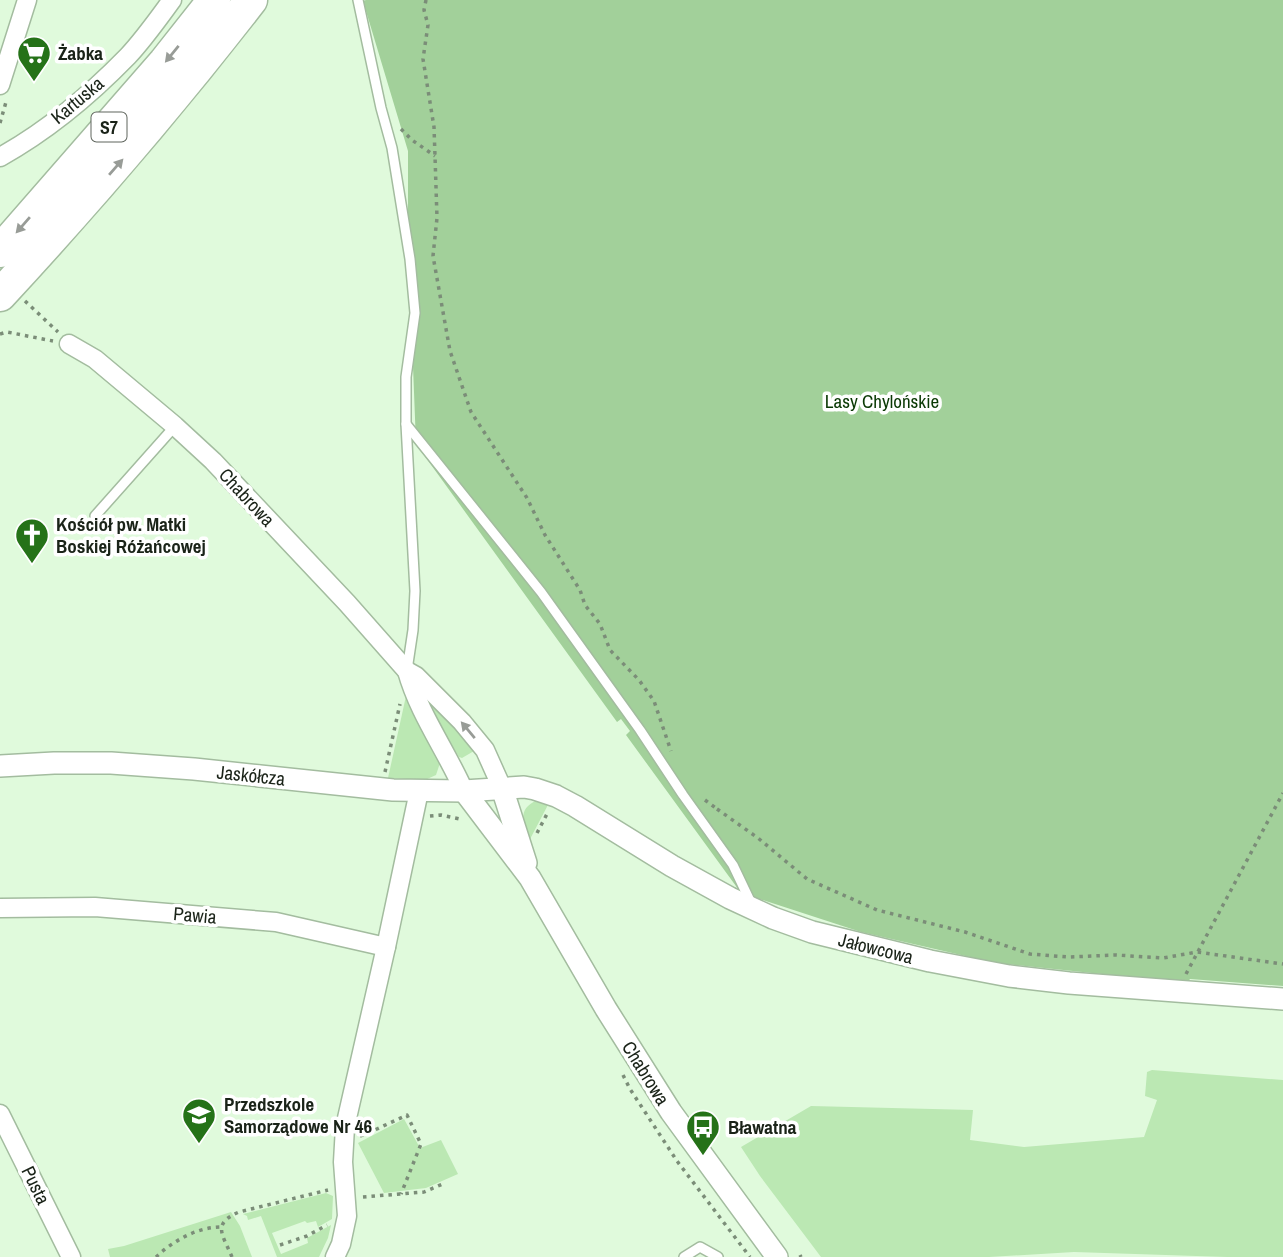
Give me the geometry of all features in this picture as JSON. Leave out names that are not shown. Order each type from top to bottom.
[{"type":"highway","name":"S7","points":[[0,251],[166,62],[214,0]]},
{"type":"highway","name":"S7","points":[[12,298],[72,218],[251,0]]},
{"type":"street","points":[[0,85],[27,0]]},
{"type":"street","name":"Kartuska","points":[[0,157],[20,146],[83,99],[129,54],[172,0]]},
{"type":"street","name":"Chabrowa","points":[[69,344],[95,359],[176,426],[213,461],[407,671],[416,676],[462,722],[485,750],[502,788],[530,878]]},
{"type":"street","name":"Chabrowa","points":[[407,671],[413,692],[464,791],[530,878],[663,1101],[777,1257]]},
{"type":"street","name":"Jaskółcza","points":[[0,766],[111,763],[380,789],[464,791],[502,788]]},
{"type":"street","name":"Jałowcowa","points":[[502,788],[536,789],[556,796],[602,821],[703,884],[773,918],[812,932],[930,961],[1009,975],[1283,999]]},
{"type":"street","points":[[335,1257],[341,1244],[347,1216],[341,1193],[345,1127],[419,791]]},
{"type":"street","name":"Pawia","points":[[0,908],[94,907],[276,922],[386,947]]},
{"type":"street","name":"Pusta","points":[[0,1114],[71,1257]]},
{"type":"lane","points":[[358,0],[380,108],[392,148],[410,259],[415,313],[406,377],[415,591],[407,671]]},
{"type":"lane","points":[[407,424],[541,593],[640,730],[733,865],[755,910]]},
{"type":"lane","points":[[95,516],[176,426]]},
{"type":"lane","points":[[684,1257],[700,1247],[718,1257]]},
{"type":"path","points":[[426,0],[424,10],[428,25],[423,59],[434,127],[437,218],[433,256],[450,351],[471,412],[527,498],[545,535],[580,590],[585,605],[600,624],[610,650],[639,680],[654,701],[673,758]]},
{"type":"path","points":[[380,108],[412,140],[435,156]]},
{"type":"path","points":[[12,298],[53,327]]},
{"type":"path","points":[[0,334],[7,332],[69,344]]},
{"type":"path","points":[[376,775],[384,776],[403,694]]},
{"type":"path","points":[[1177,991],[1283,793]]},
{"type":"path","points":[[683,794],[717,809]]},
{"type":"path","points":[[699,795],[807,878],[877,911],[965,932],[1030,954],[1163,958],[1197,952],[1283,964]]},
{"type":"path","points":[[536,833],[556,796]]},
{"type":"path","points":[[355,1137],[407,1115],[421,1144],[401,1194]]},
{"type":"path","points":[[232,1257],[221,1227],[226,1218],[239,1212],[341,1193],[424,1192],[445,1183]]},
{"type":"path","points":[[280,1245],[307,1236],[335,1220]]},
{"type":"path","points":[[156,1257],[185,1236],[221,1227]]},
{"type":"green space","name":"Lasy Chylońskie","points":[[1283,0],[1283,986],[1190,979],[1187,983],[996,963],[861,932],[741,893],[626,735],[630,731],[621,719],[617,722],[416,444],[408,237],[408,151],[363,1]]},
{"type":"green space","points":[[422,693],[472,744],[474,751],[459,757]]},
{"type":"green space","points":[[406,696],[440,756],[436,775],[425,780],[388,778]]},
{"type":"green space","points":[[537,800],[549,803],[529,841],[523,818],[526,808]]},
{"type":"green space","points":[[1152,1070],[1283,1080],[1283,1257],[1074,1252],[989,1257],[821,1257],[741,1147],[811,1106],[973,1110],[970,1140],[1024,1147],[1144,1137],[1157,1100],[1145,1096],[1147,1072]]},
{"type":"green space","points":[[404,1119],[420,1148],[441,1140],[458,1174],[426,1188],[384,1193],[358,1143]]},
{"type":"green space","points":[[326,1193],[333,1196],[332,1219],[318,1227],[316,1221],[305,1221],[272,1233],[281,1254],[308,1243],[307,1238],[331,1225],[319,1257],[277,1257],[261,1216],[248,1220],[243,1214]]},
{"type":"green space","points":[[231,1212],[240,1226],[252,1257],[110,1257],[108,1249]]},
{"type":"place","name":"Żabka","points":[[34,83]]},
{"type":"place","name":"Kościół pw. Matki Boskiej Różańcowej","points":[[32,565]]},
{"type":"place","name":"Przedszkole Samorządowe Nr 46","points":[[199,1145]]},
{"type":"place","name":"Bławatna","points":[[703,1157]]}]
